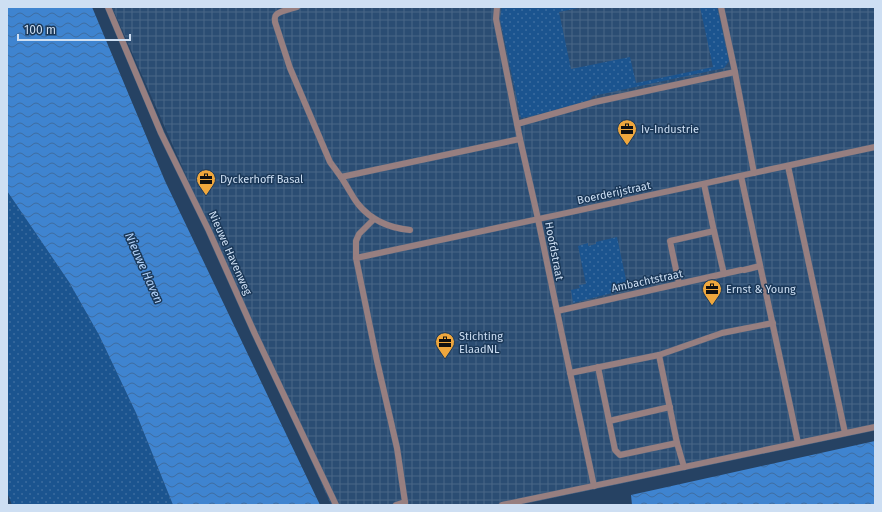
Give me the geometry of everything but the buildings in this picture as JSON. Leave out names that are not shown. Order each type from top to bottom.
[{"type":"street","name":"Nieuwe Havenweg","points":[[108,7],[162,133],[210,231],[255,334],[336,505]]},
{"type":"street","points":[[297,7],[276,15],[275,22],[290,68],[330,162],[358,204],[374,219],[397,229],[410,230]]},
{"type":"street","name":"Hoofdstraat","points":[[493,7],[594,486]]},
{"type":"street","name":"Hoofdstraat","points":[[496,19],[497,7]]},
{"type":"street","points":[[721,7],[754,173]]},
{"type":"street","points":[[517,124],[595,102],[734,72]]},
{"type":"street","points":[[341,177],[520,139]]},
{"type":"street","name":"Boerderijstraat","points":[[356,258],[875,147]]},
{"type":"street","points":[[788,166],[845,433]]},
{"type":"street","points":[[741,176],[798,443]]},
{"type":"street","points":[[704,184],[724,274]]},
{"type":"street","points":[[374,219],[359,234],[356,241],[356,258],[377,362],[397,448],[405,504],[396,505]]},
{"type":"street","points":[[679,284],[670,241],[714,231]]},
{"type":"street","name":"Ambachtstraat","points":[[557,312],[760,266]]},
{"type":"street","points":[[570,373],[659,355],[722,334],[773,323]]},
{"type":"street","points":[[659,355],[684,467]]},
{"type":"street","points":[[598,368],[615,450],[620,455],[678,442]]},
{"type":"street","points":[[609,421],[670,407]]},
{"type":"street","points":[[502,505],[875,427]]},
{"type":"shaded area","points":[[112,7],[875,7],[875,430],[519,505],[331,505]]},
{"type":"shaded area","points":[[502,7],[583,7],[559,12],[571,69],[630,57],[636,83],[713,67],[700,7],[717,7],[729,61],[724,68],[593,96],[588,102],[561,110],[521,118],[500,19]]},
{"type":"shaded area","points":[[7,191],[69,282],[99,335],[136,413],[173,505],[12,505],[7,492]]},
{"type":"shaded area","points":[[617,237],[628,289],[573,303],[571,290],[580,288],[579,285],[586,284],[578,246],[588,243],[588,246],[596,244],[596,242]]},
{"type":"water","name":"Nieuwe Haven","points":[[7,7],[92,7],[165,181],[320,505],[173,505],[136,413],[99,335],[69,282],[7,191]]},
{"type":"water","points":[[875,441],[875,505],[632,505],[631,495]]},
{"type":"place","name":"Iv-Industrie","points":[[627,146]]},
{"type":"place","name":"Dyckerhoff Basal","points":[[206,196]]},
{"type":"place","name":"Ernst & Young","points":[[712,306]]},
{"type":"place","name":"Stichting ElaadNL","points":[[445,359]]}]
